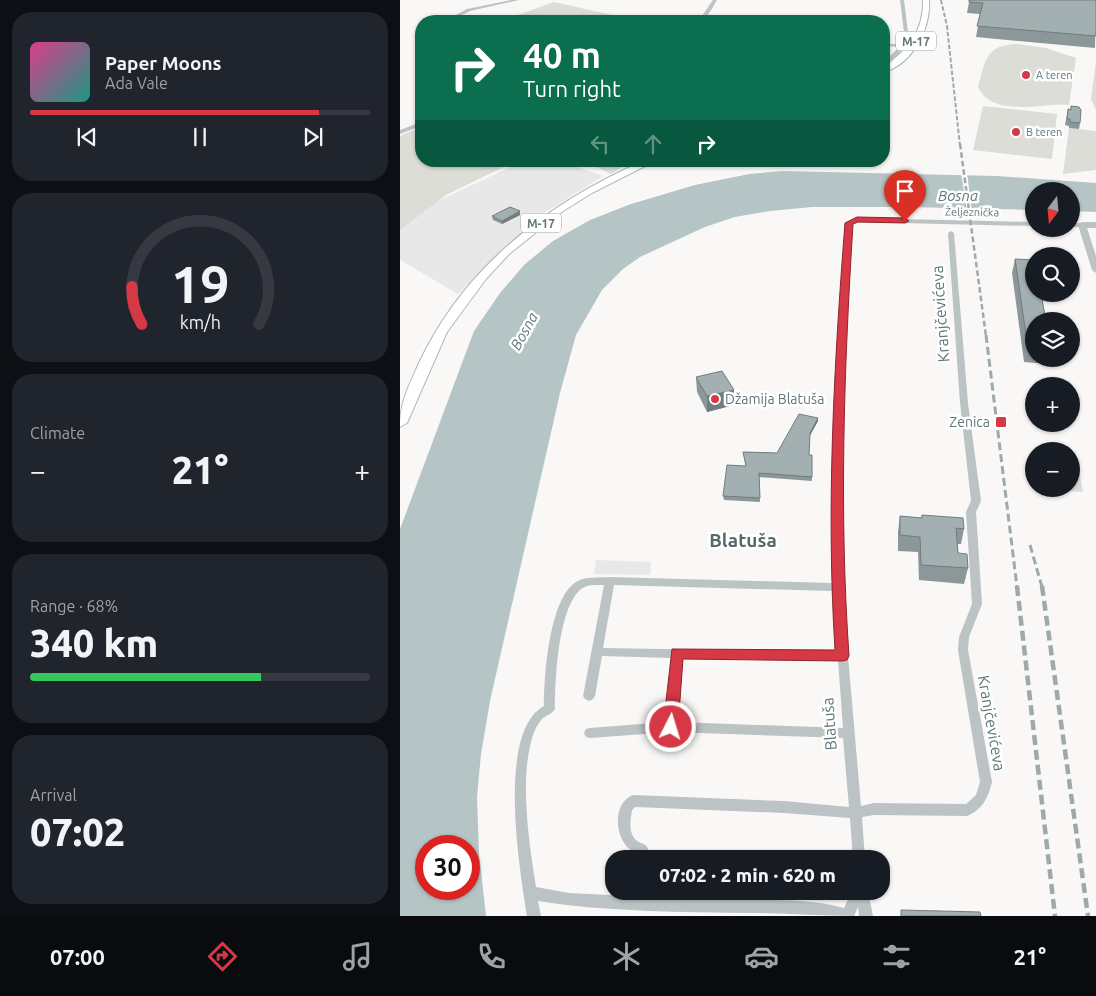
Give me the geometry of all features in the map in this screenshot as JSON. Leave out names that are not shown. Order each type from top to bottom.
[{"type":"highway","name":"M-17","points":[[890,66],[902,57],[917,41],[926,19],[926,0]]},
{"type":"highway","name":"M-17","points":[[400,423],[441,333],[468,293],[490,268],[518,241],[558,211],[605,182],[638,167]]},
{"type":"street","points":[[459,15],[469,10],[517,0]]},
{"type":"street","points":[[705,15],[715,0]]},
{"type":"street","points":[[891,58],[907,40],[902,0]]},
{"type":"street","points":[[890,45],[902,46]]},
{"type":"street","points":[[400,132],[415,126]]},
{"type":"street","name":"Željeznička","points":[[850,222],[857,220],[1025,224]]},
{"type":"street","name":"Blatuša","points":[[850,222],[841,344],[837,515],[838,587],[842,656],[858,850]]},
{"type":"street","points":[[1095,226],[1082,225],[1096,270]]},
{"type":"street","name":"Kranjčevićeva","points":[[643,850],[636,848],[627,840],[623,833],[626,807],[633,801],[784,807],[854,813],[874,809],[967,810],[975,807],[982,798],[986,782],[963,650],[964,637],[977,604],[971,512],[976,502],[964,403],[950,234]]},
{"type":"street","points":[[589,696],[610,581]]},
{"type":"street","points":[[534,916],[521,805],[524,751],[529,730],[537,717],[549,709],[549,687],[561,618],[570,594],[579,585],[610,581],[838,587]]},
{"type":"street","points":[[597,652],[842,656]]},
{"type":"street","points":[[671,727],[677,653]]},
{"type":"street","points":[[590,733],[671,727],[848,733]]},
{"type":"street","points":[[530,893],[569,899],[605,897]]},
{"type":"street","points":[[649,900],[668,906],[795,907],[831,911],[847,916],[856,900]]},
{"type":"street","points":[[863,900],[866,916]]},
{"type":"shaded area","points":[[554,2],[612,15],[517,15]]},
{"type":"shaded area","points":[[1018,44],[1046,48],[1076,58],[1069,105],[1007,106],[995,103],[985,97],[978,87],[985,62],[993,51],[999,47]]},
{"type":"shaded area","points":[[1096,62],[1096,110],[1091,99]]},
{"type":"shaded area","name":"B teren","points":[[983,106],[1057,114],[1052,159],[973,150]]},
{"type":"shaded area","points":[[1069,128],[1096,131],[1096,170],[1063,174]]},
{"type":"shaded area","points":[[415,130],[415,167],[504,167],[446,195],[400,230],[400,136]]},
{"type":"shaded area","points":[[510,167],[577,167],[603,176],[544,213],[458,294],[400,260],[400,230],[427,206]]},
{"type":"shaded area","points":[[596,167],[622,167],[611,174]]},
{"type":"shaded area","points":[[1080,476],[1083,492],[1080,492]]},
{"type":"shaded area","points":[[596,560],[651,562],[650,575],[594,574]]},
{"type":"water","name":"Bosna","points":[[783,171],[997,176],[1096,183],[1096,212],[1080,211],[1080,182],[1025,182],[1025,210],[812,207],[770,211],[735,217],[705,227],[640,257],[623,269],[602,290],[576,335],[560,393],[490,701],[481,754],[477,797],[478,835],[415,835],[415,900],[480,900],[480,862],[486,916],[400,916],[400,529],[474,331],[500,293],[524,265],[553,241],[590,220],[631,204],[695,185],[749,174]]},
{"type":"pier","points":[[961,173],[967,173],[972,211],[967,211]]},
{"type":"building","points":[[969,0],[1096,0],[1096,36],[977,26],[983,3],[969,2]]},
{"type":"building","points":[[1071,106],[1079,107],[1081,110],[1080,123],[1070,122],[1070,119],[1067,119],[1068,109],[1071,110]]},
{"type":"building","points":[[510,207],[520,211],[502,221],[492,216]]},
{"type":"building","points":[[1015,259],[1025,260],[1025,302],[1042,302],[1044,312],[1025,312],[1025,327]]},
{"type":"building","points":[[722,371],[734,390],[707,396],[696,377]]},
{"type":"building","points":[[799,414],[818,418],[810,433],[809,455],[812,455],[812,477],[759,473],[760,498],[723,496],[727,465],[746,466],[743,452],[777,453]]},
{"type":"building","points":[[922,515],[963,518],[964,529],[956,528],[958,553],[967,554],[968,568],[921,565],[920,537],[900,535],[900,516],[922,518]]},
{"type":"building","points":[[901,910],[980,912],[981,916],[901,916]]},
{"type":"railway","points":[[941,0],[947,26],[960,146]]},
{"type":"railway","points":[[960,144],[986,336]]},
{"type":"railway","points":[[986,335],[1017,587]]},
{"type":"railway","points":[[1030,545],[1042,587]]},
{"type":"railway","points":[[1017,586],[1055,916]]},
{"type":"railway","points":[[1042,586],[1088,916]]},
{"type":"place","name":"A teren","points":[[1026,75]]},
{"type":"place","name":"B teren","points":[[1016,132]]},
{"type":"place","name":"Džamija Blatuša","points":[[715,399]]},
{"type":"place","name":"Zenica","points":[[1001,422]]},
{"type":"district","name":"Blatuša","points":[[743,540]]},
{"type":"route","points":[[671,727],[677,653],[842,656],[838,587],[838,428],[841,344],[849,223],[853,220],[905,221]]}]
